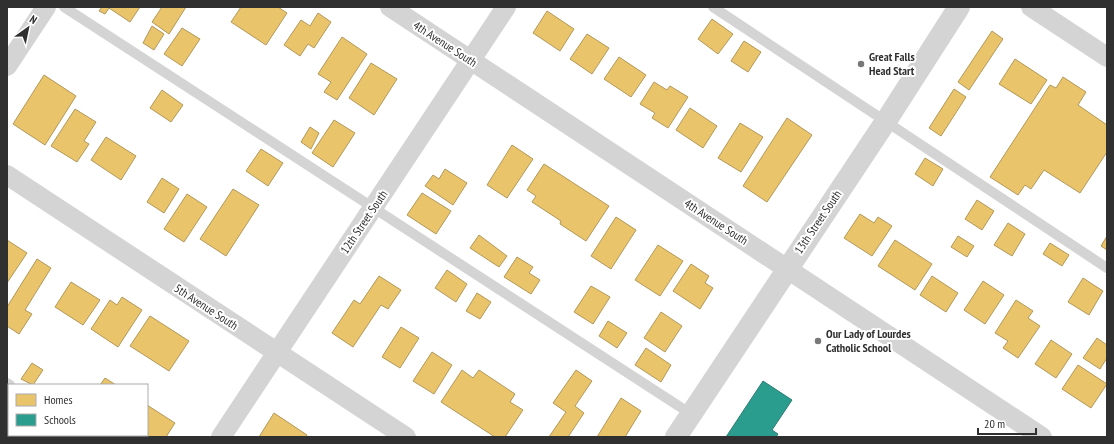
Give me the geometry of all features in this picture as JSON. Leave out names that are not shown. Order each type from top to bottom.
[{"type":"street","points":[[7,66],[46,7]]},
{"type":"street","name":"4th Avenue South","points":[[390,7],[1042,437]]},
{"type":"street","name":"12th Street South","points":[[221,437],[506,7]]},
{"type":"street","name":"13th Street South","points":[[676,437],[786,269],[886,121],[959,7]]},
{"type":"street","points":[[1031,7],[1107,57]]},
{"type":"street","name":"5th Avenue South","points":[[7,175],[406,437]]},
{"type":"lane","points":[[64,7],[691,414]]},
{"type":"lane","points":[[713,7],[1107,268]]},
{"type":"building: Homes","points":[[102,7],[140,7],[130,22],[109,8],[105,14],[99,11]]},
{"type":"building: Homes","points":[[162,7],[186,7],[169,34],[152,22]]},
{"type":"building: Homes","points":[[241,7],[278,7],[287,13],[266,45],[231,22]]},
{"type":"building: Homes","points":[[547,11],[574,29],[560,51],[533,33]]},
{"type":"building: Homes","points":[[318,13],[331,22],[314,48],[308,44],[300,56],[284,45],[301,20],[310,26]]},
{"type":"building: Homes","points":[[712,19],[733,34],[718,54],[698,39]]},
{"type":"building: Homes","points":[[152,26],[164,34],[154,50],[143,43]]},
{"type":"building: Homes","points":[[182,28],[200,39],[182,66],[164,54]]},
{"type":"building: Homes","points":[[992,31],[1003,39],[969,90],[958,82]]},
{"type":"building: Homes","points":[[587,34],[609,48],[592,74],[570,59]]},
{"type":"building: Homes","points":[[342,37],[367,54],[337,100],[324,92],[331,82],[318,74]]},
{"type":"building: Homes","points":[[744,41],[761,52],[748,72],[731,61]]},
{"type":"building: Homes","points":[[619,57],[646,75],[631,97],[604,79]]},
{"type":"building: Homes","points":[[1015,59],[1047,80],[1031,104],[999,84]]},
{"type":"building: Homes","points":[[371,63],[397,79],[374,115],[349,98]]},
{"type":"building: Homes","points":[[44,75],[76,96],[45,145],[13,124]]},
{"type":"building: Homes","points":[[1063,77],[1086,92],[1078,105],[1107,125],[1107,152],[1080,193],[1044,170],[1031,189],[1025,185],[1018,195],[990,177],[1050,85],[1056,88]]},
{"type":"building: Homes","points":[[654,82],[667,90],[670,86],[688,97],[668,128],[652,118],[655,113],[640,104]]},
{"type":"building: Homes","points":[[954,89],[966,97],[941,136],[929,128]]},
{"type":"building: Homes","points":[[162,90],[183,105],[171,122],[150,108]]},
{"type":"building: Homes","points":[[690,108],[717,126],[703,148],[676,130]]},
{"type":"building: Homes","points":[[75,109],[96,122],[84,141],[89,144],[77,162],[51,146]]},
{"type":"building: Homes","points":[[787,118],[812,135],[767,202],[743,186]]},
{"type":"building: Homes","points":[[334,120],[355,133],[333,167],[312,153]]},
{"type":"building: Homes","points":[[740,123],[763,137],[741,172],[718,158]]},
{"type":"building: Homes","points":[[310,127],[319,133],[311,149],[301,142]]},
{"type":"building: Homes","points":[[106,137],[136,156],[121,180],[91,160]]},
{"type":"building: Homes","points":[[512,145],[533,159],[507,198],[487,185]]},
{"type":"building: Homes","points":[[261,149],[283,163],[268,186],[246,171]]},
{"type":"building: Homes","points":[[925,158],[943,169],[933,186],[915,174]]},
{"type":"building: Homes","points":[[544,164],[609,206],[586,241],[560,224],[561,221],[532,202],[536,196],[527,190]]},
{"type":"building: Homes","points":[[445,169],[467,183],[453,205],[425,186],[433,175],[439,179]]},
{"type":"building: Homes","points":[[162,178],[179,189],[164,213],[147,202]]},
{"type":"building: Homes","points":[[233,189],[259,205],[226,256],[200,239]]},
{"type":"building: Homes","points":[[422,193],[451,211],[436,234],[407,215]]},
{"type":"building: Homes","points":[[187,194],[207,207],[184,242],[164,229]]},
{"type":"building: Homes","points":[[977,200],[994,211],[982,230],[965,219]]},
{"type":"building: Homes","points":[[860,214],[874,223],[878,217],[892,226],[872,256],[844,238]]},
{"type":"building: Homes","points":[[616,217],[636,230],[611,269],[591,256]]},
{"type":"building: Homes","points":[[1008,223],[1025,234],[1012,256],[994,245]]},
{"type":"building: Homes","points":[[479,235],[507,256],[499,267],[470,248]]},
{"type":"building: Homes","points":[[958,236],[974,246],[967,257],[951,247]]},
{"type":"building: Homes","points":[[1107,236],[1107,250],[1101,246]]},
{"type":"building: Homes","points":[[7,240],[27,253],[7,283]]},
{"type":"building: Homes","points":[[895,240],[932,264],[915,290],[878,266]]},
{"type":"building: Homes","points":[[1050,243],[1069,255],[1062,266],[1043,254]]},
{"type":"building: Homes","points":[[658,245],[683,261],[660,296],[635,280]]},
{"type":"building: Homes","points":[[517,257],[533,267],[529,273],[540,280],[531,294],[504,277]]},
{"type":"building: Homes","points":[[37,259],[51,268],[25,310],[32,314],[19,334],[7,326],[7,307]]},
{"type":"building: Homes","points":[[691,264],[709,276],[705,283],[713,288],[700,309],[673,291]]},
{"type":"building: Homes","points":[[447,270],[467,284],[456,302],[435,288]]},
{"type":"building: Homes","points":[[379,276],[401,290],[388,309],[381,305],[353,347],[332,333],[354,300],[360,304]]},
{"type":"building: Homes","points":[[932,276],[958,293],[946,312],[920,295]]},
{"type":"building: Homes","points":[[1083,278],[1103,291],[1089,315],[1068,302]]},
{"type":"building: Homes","points":[[983,281],[1004,295],[985,324],[964,310]]},
{"type":"building: Homes","points":[[71,282],[100,300],[83,325],[55,307]]},
{"type":"building: Homes","points":[[591,286],[610,297],[593,324],[574,312]]},
{"type":"building: Homes","points":[[477,293],[491,302],[480,319],[466,311]]},
{"type":"building: Homes","points":[[122,297],[142,310],[118,347],[91,329],[110,300],[117,305]]},
{"type":"building: Homes","points":[[1016,300],[1033,311],[1028,318],[1040,326],[1018,358],[1003,348],[1008,341],[995,333]]},
{"type":"building: Homes","points":[[661,312],[682,326],[665,352],[644,338]]},
{"type":"building: Homes","points":[[150,316],[189,341],[169,371],[130,346]]},
{"type":"building: Homes","points":[[608,321],[627,333],[617,348],[599,336]]},
{"type":"building: Homes","points":[[401,327],[419,338],[400,368],[382,357]]},
{"type":"building: Homes","points":[[1097,338],[1107,345],[1107,358],[1100,369],[1083,358]]},
{"type":"building: Homes","points":[[1051,340],[1072,354],[1056,378],[1035,364]]},
{"type":"building: Homes","points":[[646,348],[671,365],[661,382],[635,365]]},
{"type":"building: Homes","points":[[432,352],[452,365],[434,394],[413,381]]},
{"type":"building: Homes","points":[[32,363],[43,370],[34,384],[21,379]]},
{"type":"building: Homes","points":[[1078,365],[1107,384],[1091,408],[1062,389]]},
{"type":"building: Homes","points":[[462,370],[473,378],[479,370],[515,394],[510,402],[523,410],[505,437],[495,437],[441,402]]},
{"type":"building: Homes","points":[[576,370],[592,381],[575,406],[584,413],[568,437],[549,437],[566,412],[553,403]]},
{"type":"building: Homes","points":[[105,378],[114,384],[101,384]]},
{"type":"building: Homes","points":[[621,398],[641,411],[625,437],[597,437]]},
{"type":"building: Homes","points":[[148,406],[175,423],[166,437],[124,437],[148,436]]},
{"type":"building: Homes","points":[[274,413],[307,435],[306,437],[259,437]]},
{"type":"building: Schools","points":[[763,381],[792,400],[772,430],[778,434],[776,437],[726,437]]},
{"type":"place","name":"Great Falls Head Start","points":[[861,64]]},
{"type":"place","name":"Our Lady of Lourdes Catholic School","points":[[818,341]]}]
